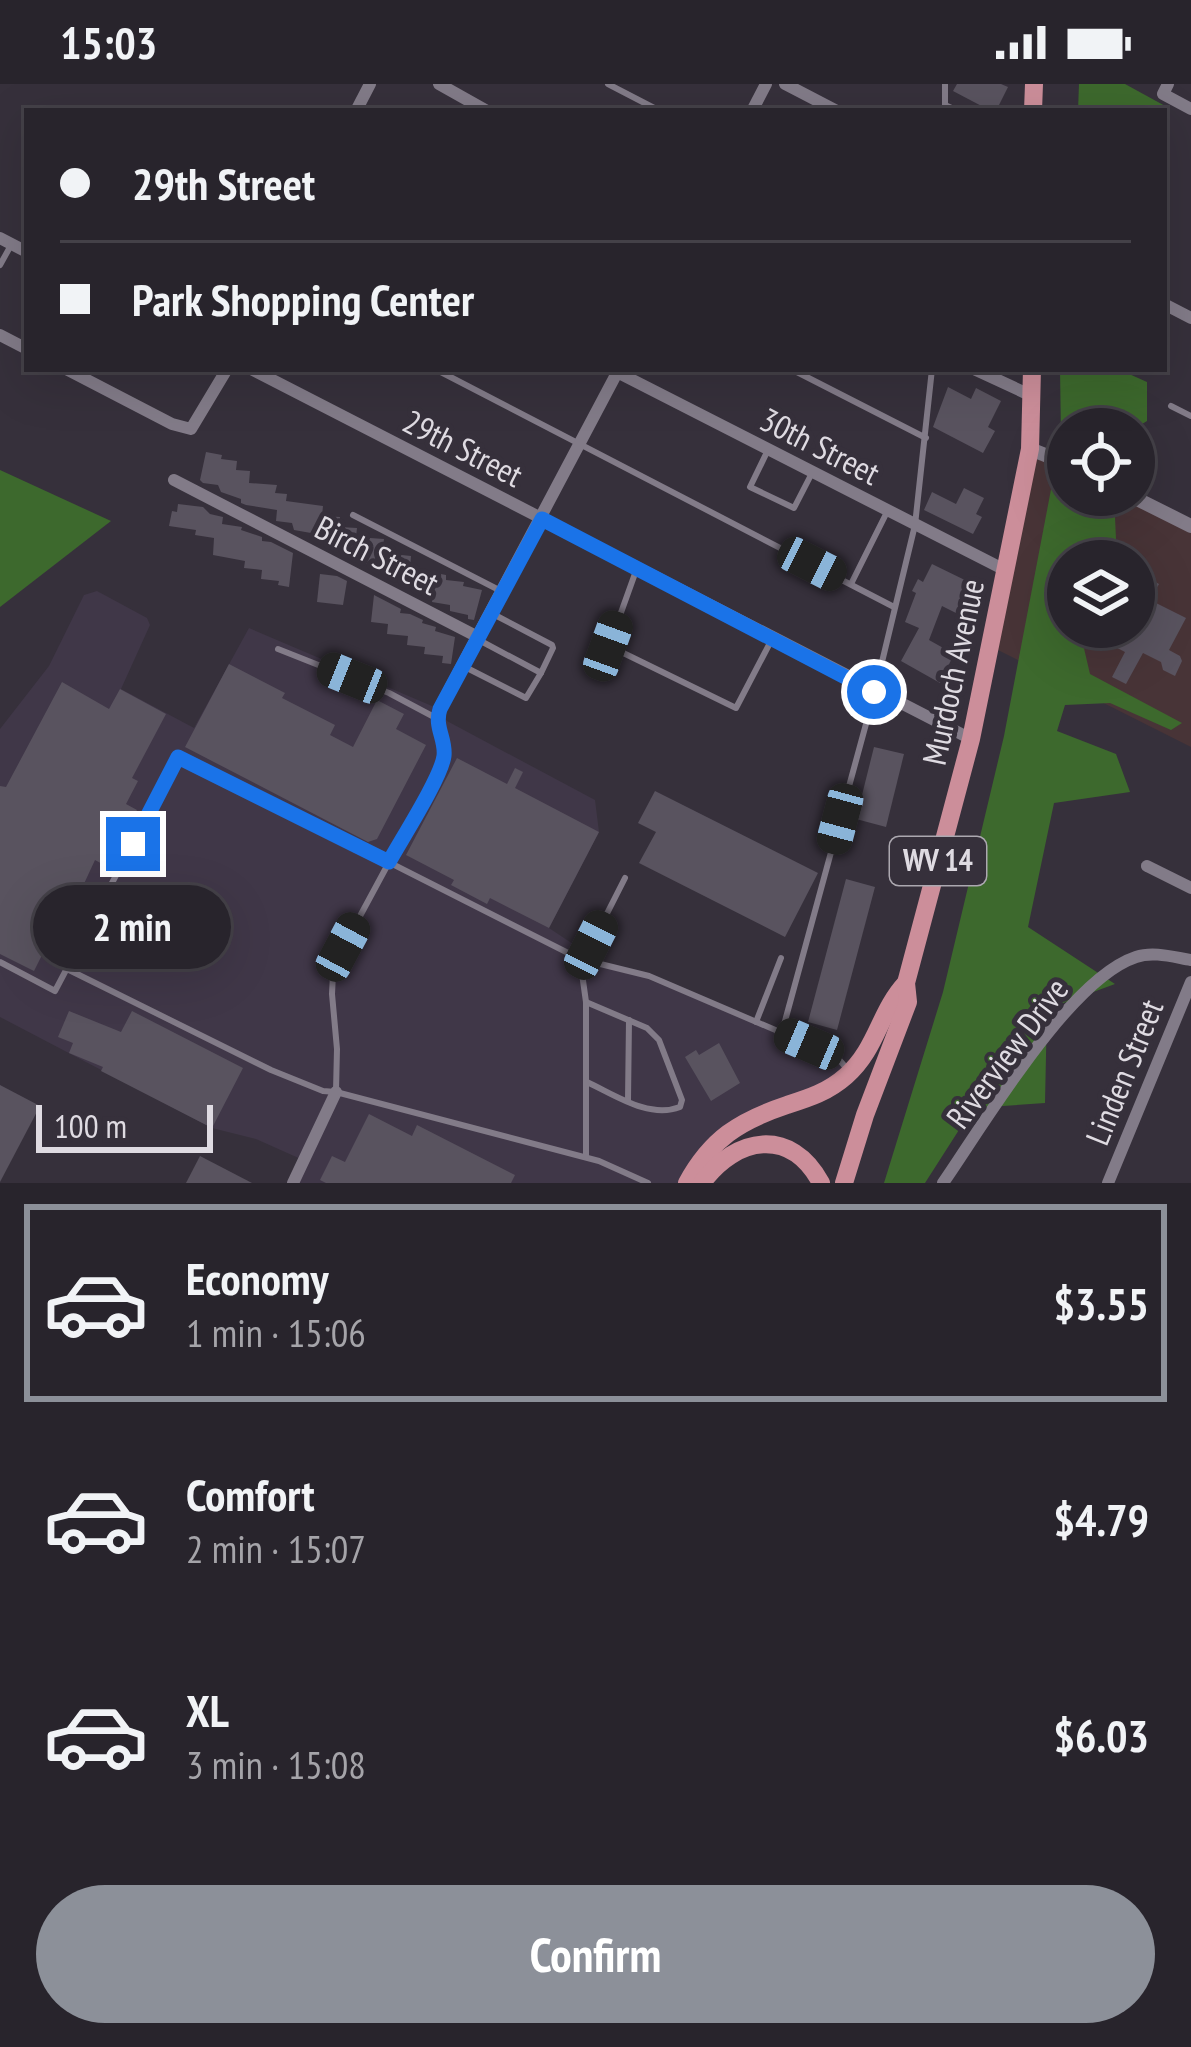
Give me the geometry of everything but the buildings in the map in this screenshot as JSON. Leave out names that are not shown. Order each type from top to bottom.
[{"type":"main road","name":"Murdoch Avenue","points":[[844,1183],[908,1003],[906,983],[971,739],[1030,449],[1032,372]]},
{"type":"main road","name":"Murdoch Avenue","points":[[850,1072],[866,1055],[892,998],[906,983]]},
{"type":"main road","points":[[850,1072],[863,1093],[866,1115]]},
{"type":"main road","name":"WV 14","points":[[687,1183],[715,1142],[734,1128],[807,1100],[850,1072]]},
{"type":"main road","points":[[702,1183],[727,1155],[755,1144],[771,1144],[798,1154],[821,1183]]},
{"type":"street","points":[[439,84],[483,108]]},
{"type":"street","points":[[785,84],[831,108]]},
{"type":"street","points":[[1165,89],[1191,109]]},
{"type":"street","points":[[72,372],[172,424],[191,429],[224,372]]},
{"type":"street","name":"29th Street","points":[[257,372],[971,739]]},
{"type":"street","points":[[389,862],[442,765],[444,742],[436,718],[614,372]]},
{"type":"street","name":"30th Street","points":[[619,372],[1005,570]]},
{"type":"street","points":[[980,372],[1032,396]]},
{"type":"street","points":[[1030,449],[1047,456]]},
{"type":"street","name":"Birch Street","points":[[174,480],[477,638]]},
{"type":"street","points":[[1155,508],[1191,526]]},
{"type":"street","points":[[1147,866],[1191,888]]},
{"type":"street","name":"Riverview Drive","points":[[944,1183],[1029,1057],[1071,1005],[1103,975],[1132,958],[1150,954],[1191,960]]},
{"type":"street","name":"Linden Street","points":[[1108,1183],[1191,982]]},
{"type":"street","points":[[293,1183],[336,1092]]},
{"type":"lane","points":[[608,84],[654,108]]},
{"type":"lane","points":[[945,84],[945,108]]},
{"type":"lane","points":[[0,265],[6,241]]},
{"type":"lane","points":[[441,372],[894,607]]},
{"type":"lane","points":[[797,372],[926,438]]},
{"type":"lane","points":[[782,1033],[915,525],[932,372]]},
{"type":"lane","points":[[1171,406],[1191,416]]},
{"type":"lane","points":[[768,450],[751,487],[794,508],[812,472]]},
{"type":"lane","points":[[851,584],[887,511]]},
{"type":"lane","points":[[353,515],[502,592]]},
{"type":"lane","points":[[637,568],[608,646],[736,708],[772,639]]},
{"type":"lane","points":[[463,666],[526,698],[541,673],[552,645],[491,613]]},
{"type":"lane","points":[[477,638],[541,673]]},
{"type":"lane","points":[[278,649],[389,693],[436,718]]},
{"type":"lane","points":[[0,962],[56,991],[178,757],[580,959],[649,976],[836,1056],[850,1072]]},
{"type":"lane","points":[[336,1092],[333,974],[389,862]]},
{"type":"lane","points":[[586,1157],[586,1002],[580,959],[625,878]]},
{"type":"lane","points":[[756,1022],[781,958]]},
{"type":"lane","points":[[67,969],[323,1091],[586,1157],[648,1183]]},
{"type":"lane","points":[[585,1082],[649,1111],[674,1111],[682,1100],[659,1040],[646,1028],[586,1002]]},
{"type":"lane","points":[[628,1102],[629,1020]]},
{"type":"shaded area","points":[[1030,449],[1047,454],[1047,516],[1155,516],[1155,508],[1191,526],[1191,747],[990,646]]},
{"type":"shaded area","points":[[97,591],[147,618],[150,625],[121,689],[194,728],[249,628],[439,709],[447,721],[595,800],[599,832],[549,928],[576,946],[580,959],[621,968],[836,1056],[851,1072],[758,1116],[687,1183],[293,1183],[303,1160],[256,1139],[212,1128],[0,1017],[0,729],[49,666],[84,595]]},
{"type":"green space","points":[[1079,84],[1125,84],[1167,107],[1166,108],[1078,108]]},
{"type":"green space","points":[[1060,372],[1125,372],[1147,382],[1147,408],[1061,408]]},
{"type":"green space","points":[[0,470],[111,521],[0,607]]},
{"type":"green space","points":[[1047,510],[1047,516],[1115,516],[1116,540],[1047,540],[1047,648],[1084,648],[1090,674],[1182,723],[1171,730],[1110,703],[1065,705],[1057,731],[1116,754],[1130,792],[1054,803],[1028,927],[1115,984],[1047,1009],[1045,1103],[973,1108],[925,1183],[884,1183],[943,992],[1004,736]]},
{"type":"route","points":[[133,844],[178,757],[389,862],[442,765],[444,742],[436,718],[440,709],[542,519],[874,692]]}]
